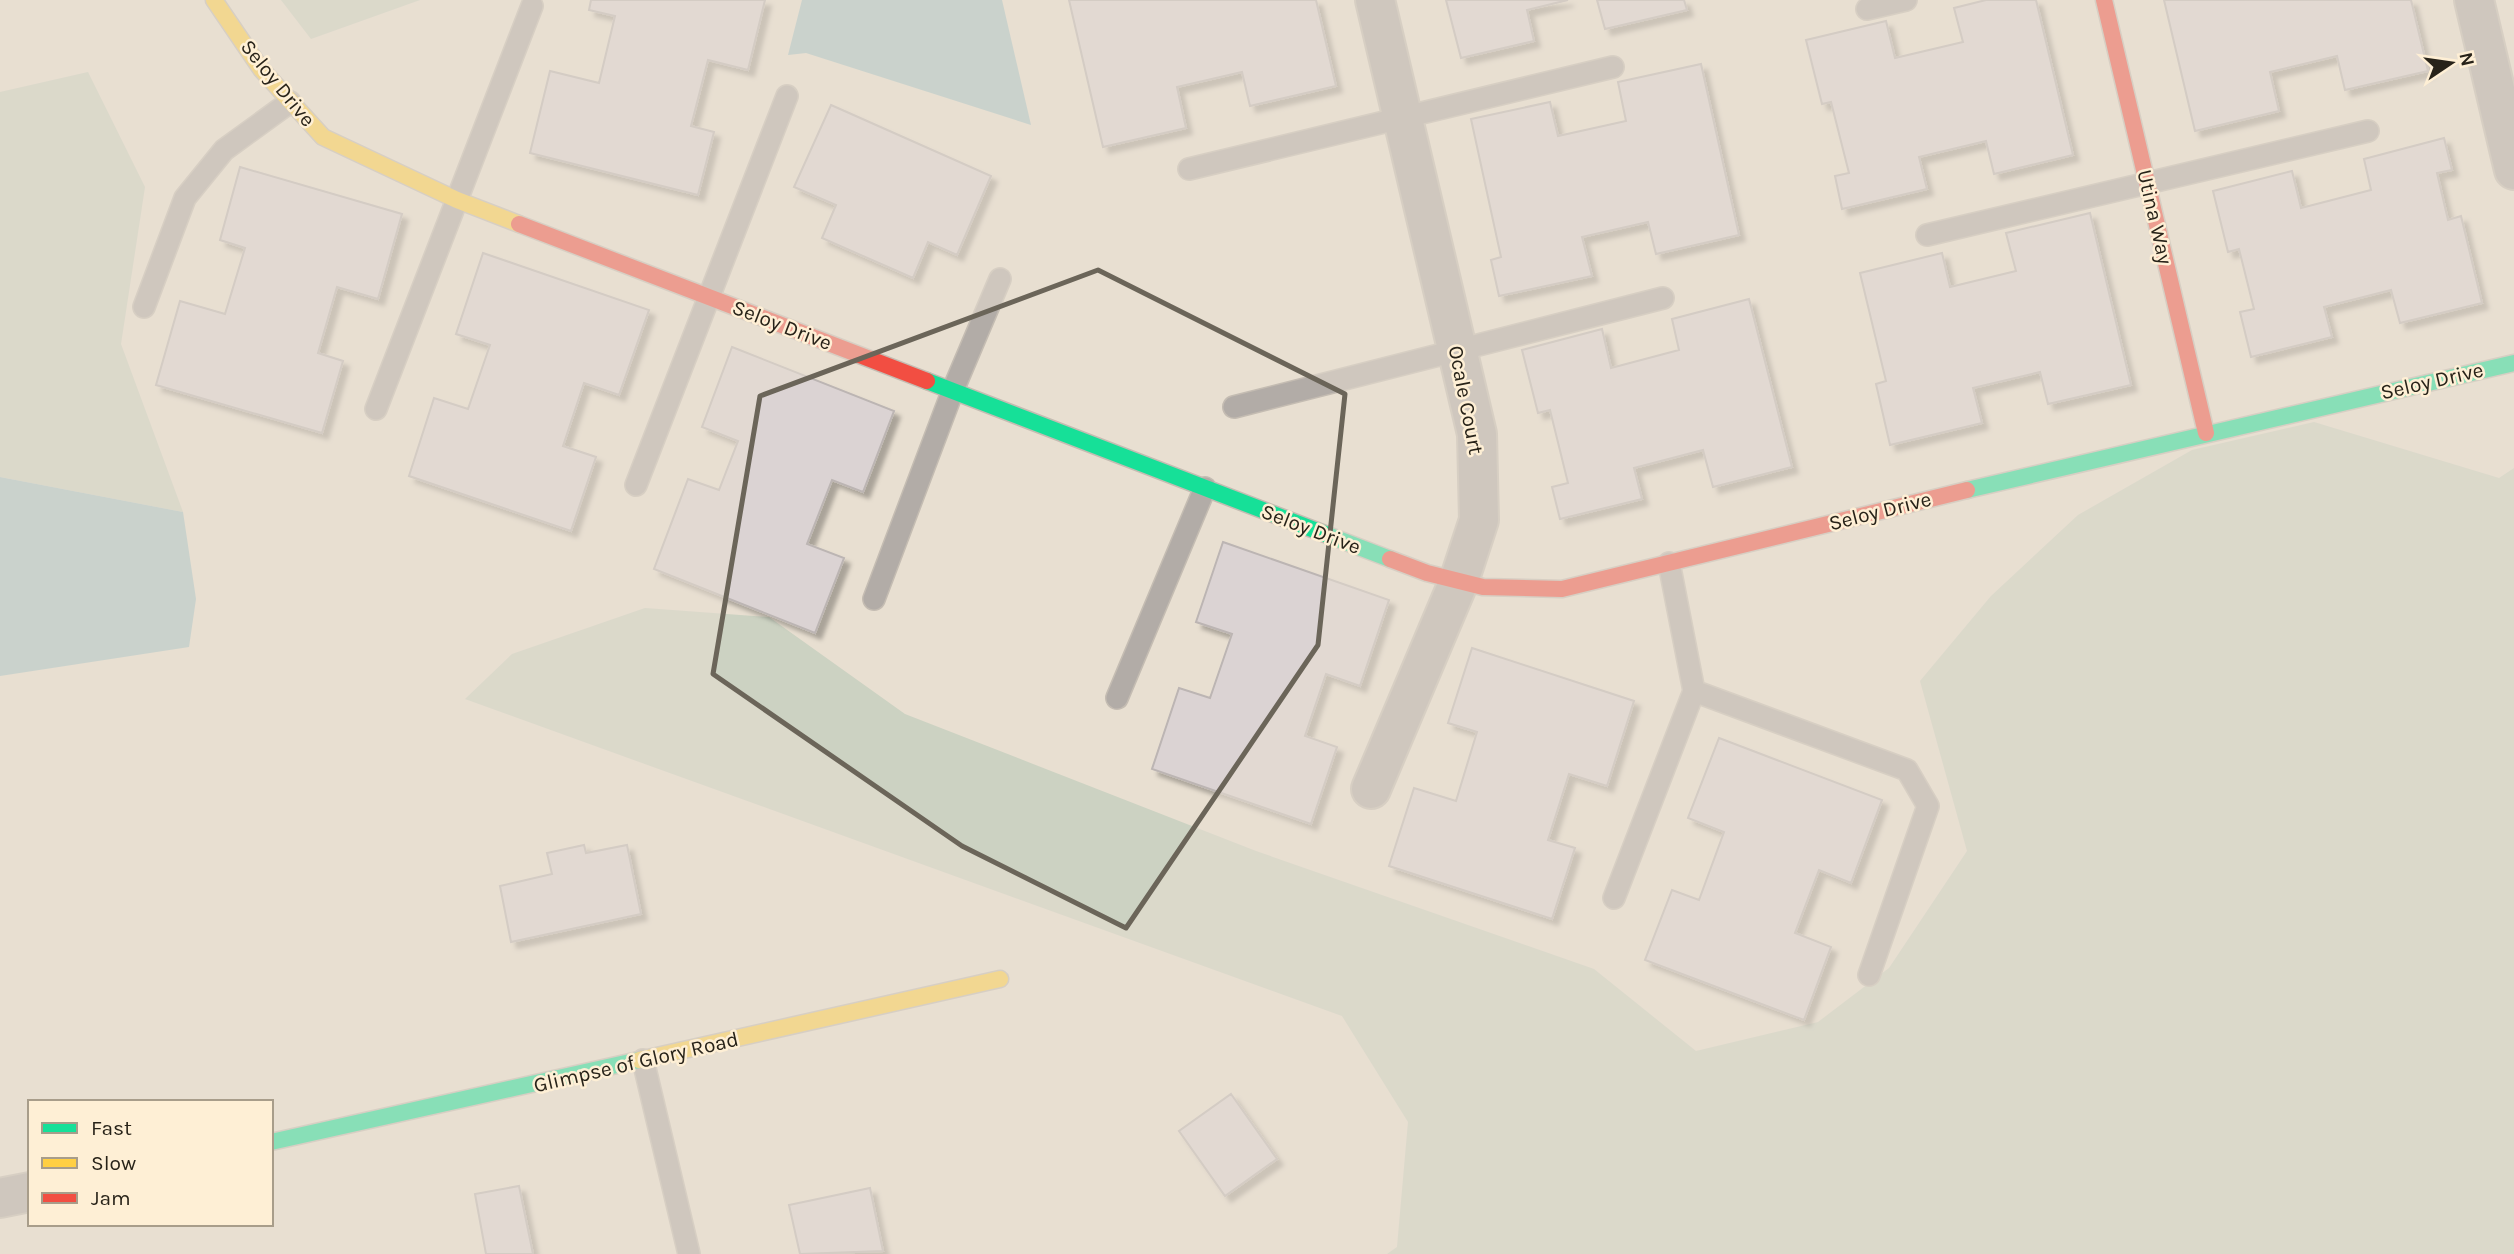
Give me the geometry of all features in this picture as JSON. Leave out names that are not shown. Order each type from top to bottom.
[{"type":"street","name":"Seloy Drive","points":[[214,0],[261,69],[323,137],[457,200],[1427,573],[1483,587],[1562,589],[2206,433],[2514,363]]},
{"type":"street","name":"Ocale Court","points":[[1371,789],[1459,581],[1479,520],[1480,479],[1477,434],[1375,0]]},
{"type":"street","name":"Utina Way","points":[[2104,0],[2206,433]]},
{"type":"street","points":[[2474,0],[2514,170]]},
{"type":"street","name":"Glimpse of Glory Road","points":[[273,1142],[1000,979]]},
{"type":"street","points":[[0,1198],[28,1192]]},
{"type":"lane","points":[[1867,9],[1906,0]]},
{"type":"lane","points":[[376,409],[532,6]]},
{"type":"lane","points":[[1189,169],[1614,67]]},
{"type":"lane","points":[[636,485],[787,96]]},
{"type":"lane","points":[[145,307],[185,198],[224,150],[290,102]]},
{"type":"lane","points":[[1927,236],[2368,131]]},
{"type":"lane","points":[[874,599],[953,390],[1000,279]]},
{"type":"lane","points":[[1234,407],[1457,348],[1663,298]]},
{"type":"lane","points":[[1117,698],[1205,488]]},
{"type":"lane","points":[[1614,898],[1694,691],[1669,564]]},
{"type":"lane","points":[[1694,691],[1908,770],[1928,806],[1869,975]]},
{"type":"lane","points":[[643,1060],[689,1254]]},
{"type":"highlighted area","points":[[1098,270],[1345,394],[1318,645],[1126,928],[962,846],[713,674],[760,396]]},
{"type":"green space","points":[[281,0],[420,0],[311,39]]},
{"type":"green space","points":[[88,72],[145,187],[121,344],[183,512],[0,477],[0,92]]},
{"type":"green space","points":[[2314,422],[2499,478],[2514,468],[2514,1254],[1387,1254],[1397,1247],[1408,1122],[1342,1016],[465,699],[512,654],[645,608],[769,617],[905,714],[1256,851],[1594,969],[1696,1051],[1818,1022],[1889,968],[1967,851],[1920,681],[1991,596],[2078,515],[2192,450]]},
{"type":"water","points":[[802,0],[1002,0],[1031,125],[806,53],[788,55]]},
{"type":"water","points":[[0,477],[183,512],[196,599],[189,647],[0,676]]},
{"type":"building","points":[[591,0],[765,0],[748,70],[708,60],[691,126],[714,132],[698,195],[530,153],[550,71],[599,83],[615,16],[589,10]]},
{"type":"building","points":[[1069,0],[1316,0],[1336,86],[1250,106],[1242,72],[1177,87],[1186,128],[1103,147]]},
{"type":"building","points":[[1446,0],[1568,0],[1527,10],[1534,41],[1461,58]]},
{"type":"building","points":[[1597,0],[1684,0],[1687,10],[1605,29]]},
{"type":"building","points":[[1986,0],[2036,0],[2073,155],[1994,174],[1986,141],[1919,157],[1927,189],[1842,209],[1835,176],[1849,173],[1831,102],[1822,104],[1806,40],[1886,21],[1895,58],[1963,42],[1954,8]]},
{"type":"building","points":[[2164,0],[2411,0],[2428,71],[2345,90],[2337,56],[2270,72],[2279,111],[2195,131]]},
{"type":"building","points":[[1701,64],[1739,235],[1656,254],[1648,222],[1582,237],[1592,276],[1499,296],[1491,260],[1501,257],[1471,119],[1550,102],[1558,136],[1626,121],[1618,82]]},
{"type":"building","points":[[831,105],[991,176],[957,255],[928,242],[913,278],[822,238],[836,205],[794,187]]},
{"type":"building","points":[[2444,138],[2452,170],[2437,173],[2448,220],[2461,216],[2482,303],[2400,323],[2391,290],[2324,307],[2332,337],[2251,357],[2240,312],[2254,309],[2239,249],[2228,252],[2213,191],[2292,171],[2301,208],[2371,190],[2364,159]]},
{"type":"building","points":[[240,167],[402,214],[378,299],[337,287],[318,353],[343,361],[322,433],[156,385],[180,301],[225,314],[245,248],[220,240]]},
{"type":"building","points":[[2090,213],[2131,385],[2048,404],[2040,372],[1973,388],[1982,423],[1890,445],[1876,384],[1886,381],[1860,273],[1942,253],[1950,287],[2016,271],[2006,233]]},
{"type":"building","points":[[483,253],[649,310],[619,395],[584,383],[563,446],[596,457],[571,531],[409,476],[434,398],[468,409],[490,345],[456,334]]},
{"type":"building","points":[[1749,299],[1792,467],[1713,487],[1703,450],[1634,468],[1642,499],[1560,519],[1552,487],[1568,483],[1550,410],[1538,413],[1522,350],[1602,329],[1611,368],[1679,350],[1672,319]]},
{"type":"building","points":[[732,347],[894,411],[863,492],[832,480],[807,544],[844,558],[815,633],[654,569],[688,479],[719,490],[738,441],[702,427]]},
{"type":"building","points":[[1223,542],[1389,600],[1360,686],[1326,674],[1305,736],[1337,747],[1311,824],[1152,769],[1179,688],[1210,698],[1232,634],[1196,622]]},
{"type":"building","points":[[1472,648],[1634,701],[1607,786],[1569,774],[1548,840],[1575,848],[1552,919],[1389,866],[1414,788],[1456,801],[1477,732],[1448,723]]},
{"type":"building","points":[[1719,738],[1882,800],[1851,883],[1819,870],[1795,933],[1831,947],[1804,1020],[1645,960],[1672,890],[1699,900],[1724,832],[1688,818]]},
{"type":"building","points":[[584,845],[586,853],[627,845],[641,914],[511,942],[500,886],[552,874],[547,853]]},
{"type":"building","points":[[1231,1094],[1277,1159],[1225,1196],[1179,1131]]},
{"type":"building","points":[[519,1186],[533,1254],[486,1254],[475,1194]]},
{"type":"building","points":[[870,1188],[883,1251],[800,1254],[789,1205]]},
{"type":"traffic: fast","points":[[1967,490],[2514,363]]},
{"type":"traffic: fast","points":[[927,381],[1390,559]]},
{"type":"traffic: fast","points":[[273,1142],[639,1060]]},
{"type":"traffic: slow","points":[[214,0],[261,69],[323,137],[457,200],[519,224]]},
{"type":"traffic: slow","points":[[639,1060],[1000,979]]},
{"type":"traffic: jam","points":[[2104,0],[2206,433]]},
{"type":"traffic: jam","points":[[519,224],[927,381]]},
{"type":"traffic: jam","points":[[1390,559],[1427,573],[1483,587],[1562,589],[1967,490]]}]
